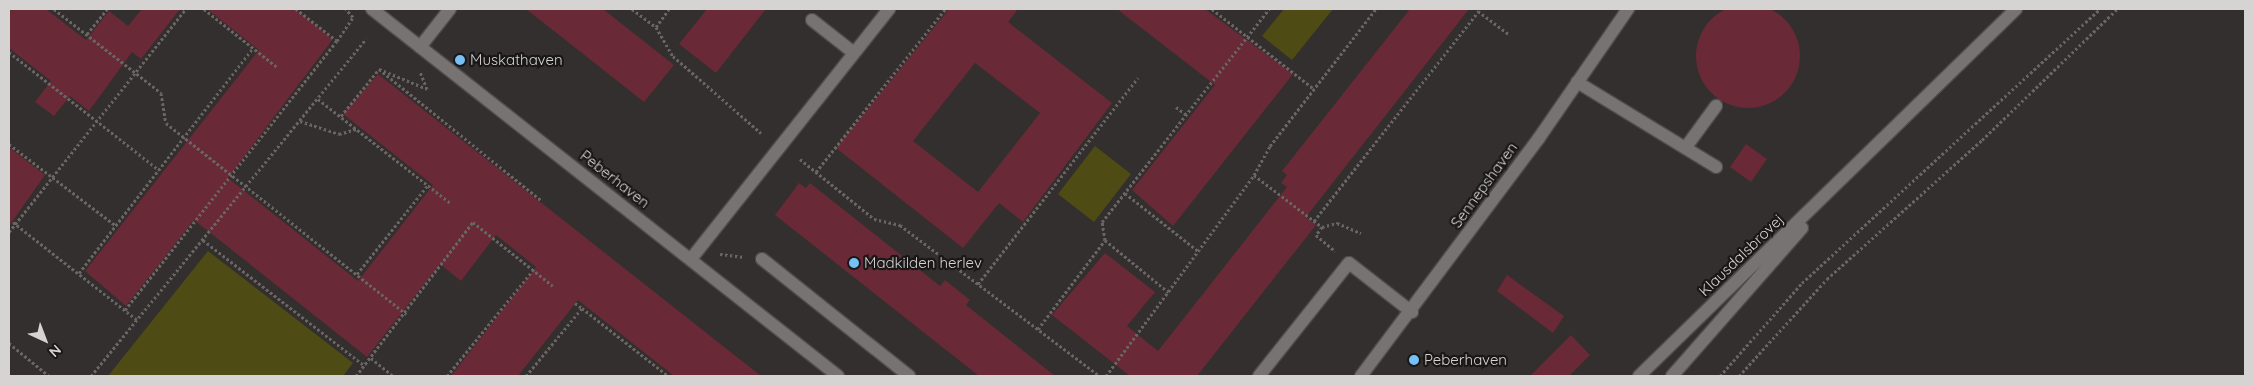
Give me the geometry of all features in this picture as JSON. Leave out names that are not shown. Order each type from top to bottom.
[{"type":"street","name":"Peberhaven","points":[[372,9],[694,255],[838,376]]},
{"type":"street","points":[[420,47],[450,9]]},
{"type":"street","points":[[694,255],[889,9]]},
{"type":"street","name":"Sennepshaven","points":[[1361,376],[1412,312],[1578,82],[1628,9]]},
{"type":"street","name":"Klausdalsbrovej","points":[[1639,376],[2016,9]]},
{"type":"street","points":[[812,20],[854,53]]},
{"type":"street","points":[[1578,82],[1716,166]]},
{"type":"street","points":[[1686,147],[1716,106]]},
{"type":"street","name":"Klausdalsbrovej","points":[[1672,376],[1865,157]]},
{"type":"street","points":[[762,258],[909,376]]},
{"type":"street","points":[[1259,376],[1349,263],[1412,312]]},
{"type":"path","points":[[54,9],[161,93],[166,123],[233,173],[246,188],[406,314]]},
{"type":"path","points":[[87,34],[107,9]]},
{"type":"path","points":[[9,232],[14,223],[186,9]]},
{"type":"path","points":[[204,9],[277,67]]},
{"type":"path","points":[[296,9],[337,41]]},
{"type":"path","points":[[125,310],[337,41],[353,17],[346,9]]},
{"type":"path","points":[[632,9],[656,27],[673,56],[762,133]]},
{"type":"path","points":[[656,27],[669,9]]},
{"type":"path","points":[[816,172],[944,9]]},
{"type":"path","points":[[1212,9],[1314,89]]},
{"type":"path","points":[[1168,292],[1105,240],[1102,222],[1269,9]]},
{"type":"path","points":[[1106,376],[1254,175],[1270,146],[1376,9]]},
{"type":"path","points":[[1720,376],[1802,283],[2100,9]]},
{"type":"path","points":[[1739,376],[1827,279],[1982,140],[2117,9]]},
{"type":"path","points":[[1314,221],[1479,10],[1510,35]]},
{"type":"path","points":[[379,69],[427,89],[405,34]]},
{"type":"path","points":[[91,376],[246,188],[366,38]]},
{"type":"path","points":[[79,273],[253,48]]},
{"type":"path","points":[[9,52],[159,170]]},
{"type":"path","points":[[340,116],[379,69]]},
{"type":"path","points":[[379,69],[542,200]]},
{"type":"path","points":[[978,284],[1138,78]]},
{"type":"path","points":[[318,99],[450,203]]},
{"type":"path","points":[[1176,107],[1186,114]]},
{"type":"path","points":[[300,121],[338,134],[356,129]]},
{"type":"path","points":[[9,144],[115,225]]},
{"type":"path","points":[[800,159],[874,219],[900,225],[1100,376]]},
{"type":"path","points":[[1254,175],[1322,227]]},
{"type":"path","points":[[357,274],[428,185]]},
{"type":"path","points":[[1125,193],[1198,251]]},
{"type":"path","points":[[356,376],[406,314],[473,222],[554,286]]},
{"type":"path","points":[[14,223],[137,320]]},
{"type":"path","points":[[1349,263],[1316,235],[1322,227],[1337,223],[1360,233]]},
{"type":"path","points":[[203,240],[365,366]]},
{"type":"path","points":[[1038,329],[1105,240]]},
{"type":"path","points":[[694,255],[762,258]]},
{"type":"path","points":[[447,376],[534,269]]},
{"type":"path","points":[[575,304],[668,376]]},
{"type":"path","points":[[526,376],[582,308]]},
{"type":"path","points":[[9,343],[49,376]]},
{"type":"path","points":[[371,358],[393,376]]},
{"type":"shaded area","points":[[1284,9],[1333,9],[1292,60],[1262,36]]},
{"type":"shaded area","points":[[1095,146],[1131,174],[1094,222],[1058,194]]},
{"type":"shaded area","points":[[208,251],[353,363],[343,376],[108,376]]},
{"type":"building","points":[[1748,4],[1768,8],[1785,19],[1796,36],[1800,56],[1796,76],[1785,93],[1768,104],[1748,108],[1728,104],[1711,93],[1700,76],[1696,56],[1700,36],[1711,19],[1728,8]]},
{"type":"building","points":[[9,9],[46,9],[86,40],[109,11],[128,26],[142,9],[180,9],[141,59],[132,52],[89,111],[70,96],[54,116],[35,102],[51,81],[9,48]]},
{"type":"building","points":[[207,9],[295,9],[333,39],[228,178],[358,281],[433,185],[343,114],[378,74],[761,376],[674,376],[578,300],[518,376],[451,376],[536,267],[496,235],[461,281],[440,264],[367,357],[194,220],[126,306],[85,271],[259,50]]},
{"type":"building","points":[[526,9],[603,9],[674,65],[644,102]]},
{"type":"building","points":[[707,9],[766,9],[716,73],[679,44]]},
{"type":"building","points":[[949,9],[1018,9],[1008,22],[1112,103],[1023,222],[999,203],[963,248],[836,148]],"holes":[[[975,63],[1040,113],[978,192],[913,141]]]},
{"type":"building","points":[[1117,9],[1205,9],[1293,74],[1173,226],[1132,190],[1215,85]]},
{"type":"building","points":[[1410,9],[1469,9],[1306,217],[1316,225],[1197,376],[1130,376],[1052,315],[1105,253],[1155,292],[1127,326],[1158,351],[1287,187],[1281,183],[1287,175],[1282,171]]},
{"type":"building","points":[[1746,144],[1767,159],[1751,182],[1730,167]]},
{"type":"building","points":[[9,147],[45,175],[9,226]]},
{"type":"building","points":[[799,183],[806,188],[810,183],[940,286],[945,280],[970,300],[966,305],[1055,376],[979,376],[775,215]]},
{"type":"building","points":[[1507,275],[1564,316],[1553,333],[1497,291]]},
{"type":"building","points":[[1571,335],[1590,355],[1569,376],[1530,376]]},
{"type":"place","name":"Muskathaven","points":[[460,60]]},
{"type":"place","name":"Madkilden herlev","points":[[854,263]]},
{"type":"place","name":"Peberhaven","points":[[1414,360]]}]
